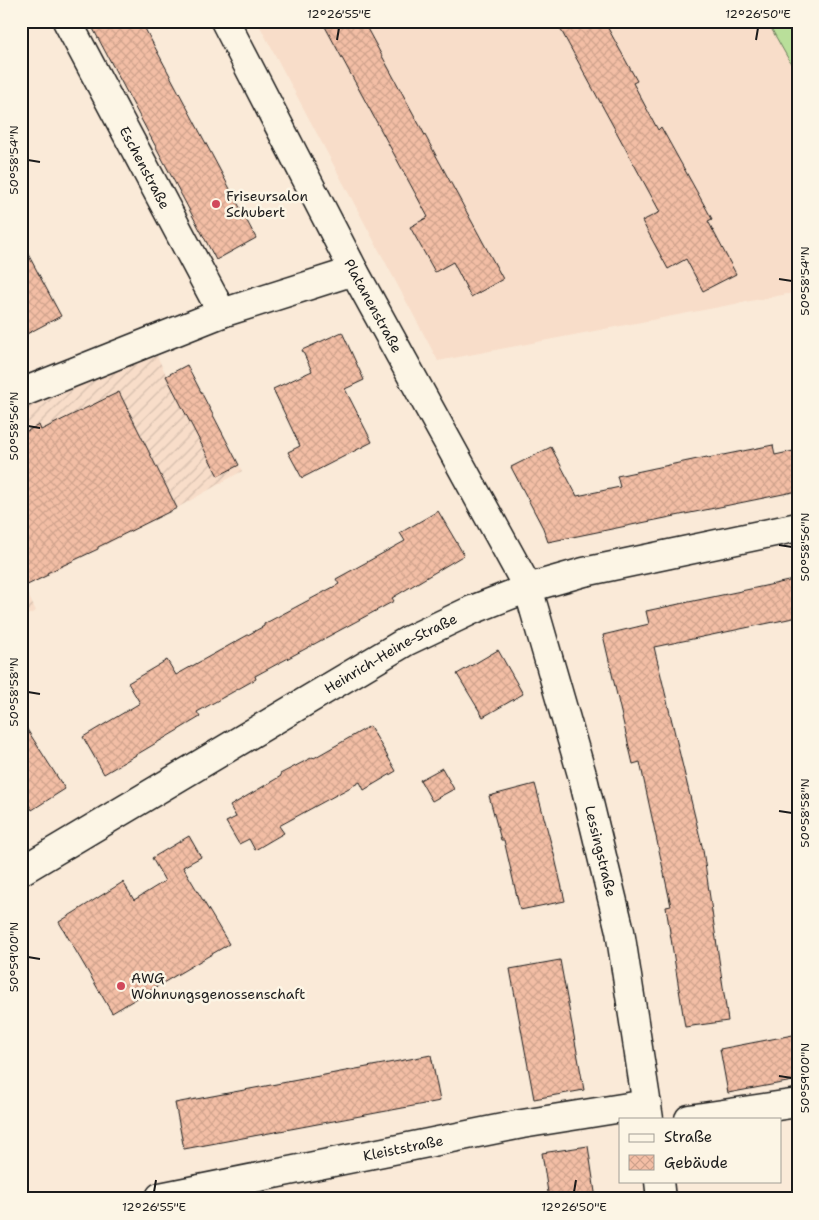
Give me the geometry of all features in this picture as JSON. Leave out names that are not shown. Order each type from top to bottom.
[{"type":"street","name":"Eschenstraße","points":[[67,21],[222,313]]},
{"type":"street","name":"Platanenstraße","points":[[225,21],[354,271],[528,588]]},
{"type":"street","points":[[21,393],[222,313],[354,271]]},
{"type":"street","name":"Heinrich-Heine-Straße","points":[[21,871],[407,641],[472,610],[528,588],[584,572],[798,527]]},
{"type":"street","name":"Lessingstraße","points":[[528,588],[583,778],[620,930],[648,1111]]},
{"type":"street","points":[[696,1118],[798,1103]]},
{"type":"street","name":"Kleiststraße","points":[[160,1197],[522,1124],[648,1111]]},
{"type":"street","points":[[659,1182],[661,1199]]},
{"type":"shaded area","points":[[257,21],[798,21],[798,292],[438,361]]},
{"type":"shaded area","points":[[157,356],[178,399],[199,388],[242,471],[177,508],[24,587],[36,611],[21,618],[21,407]]},
{"type":"green space","points":[[767,21],[798,21],[798,76]]},
{"type":"building","points":[[89,21],[141,21],[256,238],[216,260]]},
{"type":"building","points":[[322,21],[363,21],[503,279],[471,297],[453,262],[435,272],[410,227],[428,217]]},
{"type":"building","points":[[556,21],[604,21],[637,81],[633,83],[658,130],[661,127],[712,219],[708,221],[736,274],[703,291],[686,259],[668,269],[642,221],[660,212]]},
{"type":"building","points":[[21,241],[61,316],[21,337]]},
{"type":"building","points":[[342,332],[364,380],[345,389],[372,442],[302,478],[288,452],[300,446],[273,389],[312,371],[302,350]]},
{"type":"building","points":[[187,365],[239,465],[218,476],[166,376]]},
{"type":"building","points":[[119,392],[177,508],[21,588],[21,434],[39,425],[41,430]]},
{"type":"building","points":[[773,445],[775,455],[798,450],[798,491],[548,542],[543,528],[511,467],[551,447],[577,496],[620,487],[617,476]]},
{"type":"building","points":[[438,511],[464,555],[392,598],[394,601],[255,676],[256,679],[197,712],[200,717],[104,774],[83,737],[140,703],[128,683],[167,660],[176,675],[264,626],[264,624],[339,584],[336,579],[405,541],[400,533]]},
{"type":"building","points":[[798,579],[798,617],[654,647],[703,850],[728,1021],[685,1027],[666,907],[671,906],[640,762],[633,764],[603,635],[649,624],[646,611]]},
{"type":"building","points":[[498,650],[523,694],[483,717],[457,674]]},
{"type":"building","points":[[21,720],[65,789],[32,810],[21,792]]},
{"type":"building","points":[[370,726],[396,771],[364,790],[360,782],[279,826],[284,833],[255,850],[249,839],[239,844],[226,822],[236,817],[230,806],[281,776],[280,774],[314,758]]},
{"type":"building","points":[[442,768],[454,789],[432,801],[420,780]]},
{"type":"building","points":[[535,784],[565,901],[520,910],[504,840],[501,840],[489,796]]},
{"type":"building","points":[[189,836],[201,857],[183,867],[229,944],[112,1013],[59,922],[123,882],[134,900],[165,881],[152,858]]},
{"type":"building","points":[[560,960],[584,1090],[534,1099],[510,969]]},
{"type":"building","points":[[798,1034],[798,1080],[728,1093],[720,1049]]},
{"type":"building","points":[[431,1055],[440,1101],[184,1149],[175,1103]]},
{"type":"building","points":[[588,1146],[596,1199],[549,1199],[542,1153]]},
{"type":"place","name":"Friseursalon Schubert","points":[[216,204]]},
{"type":"place","name":"AWG Wohnungsgenossenschaft","points":[[121,986]]}]
